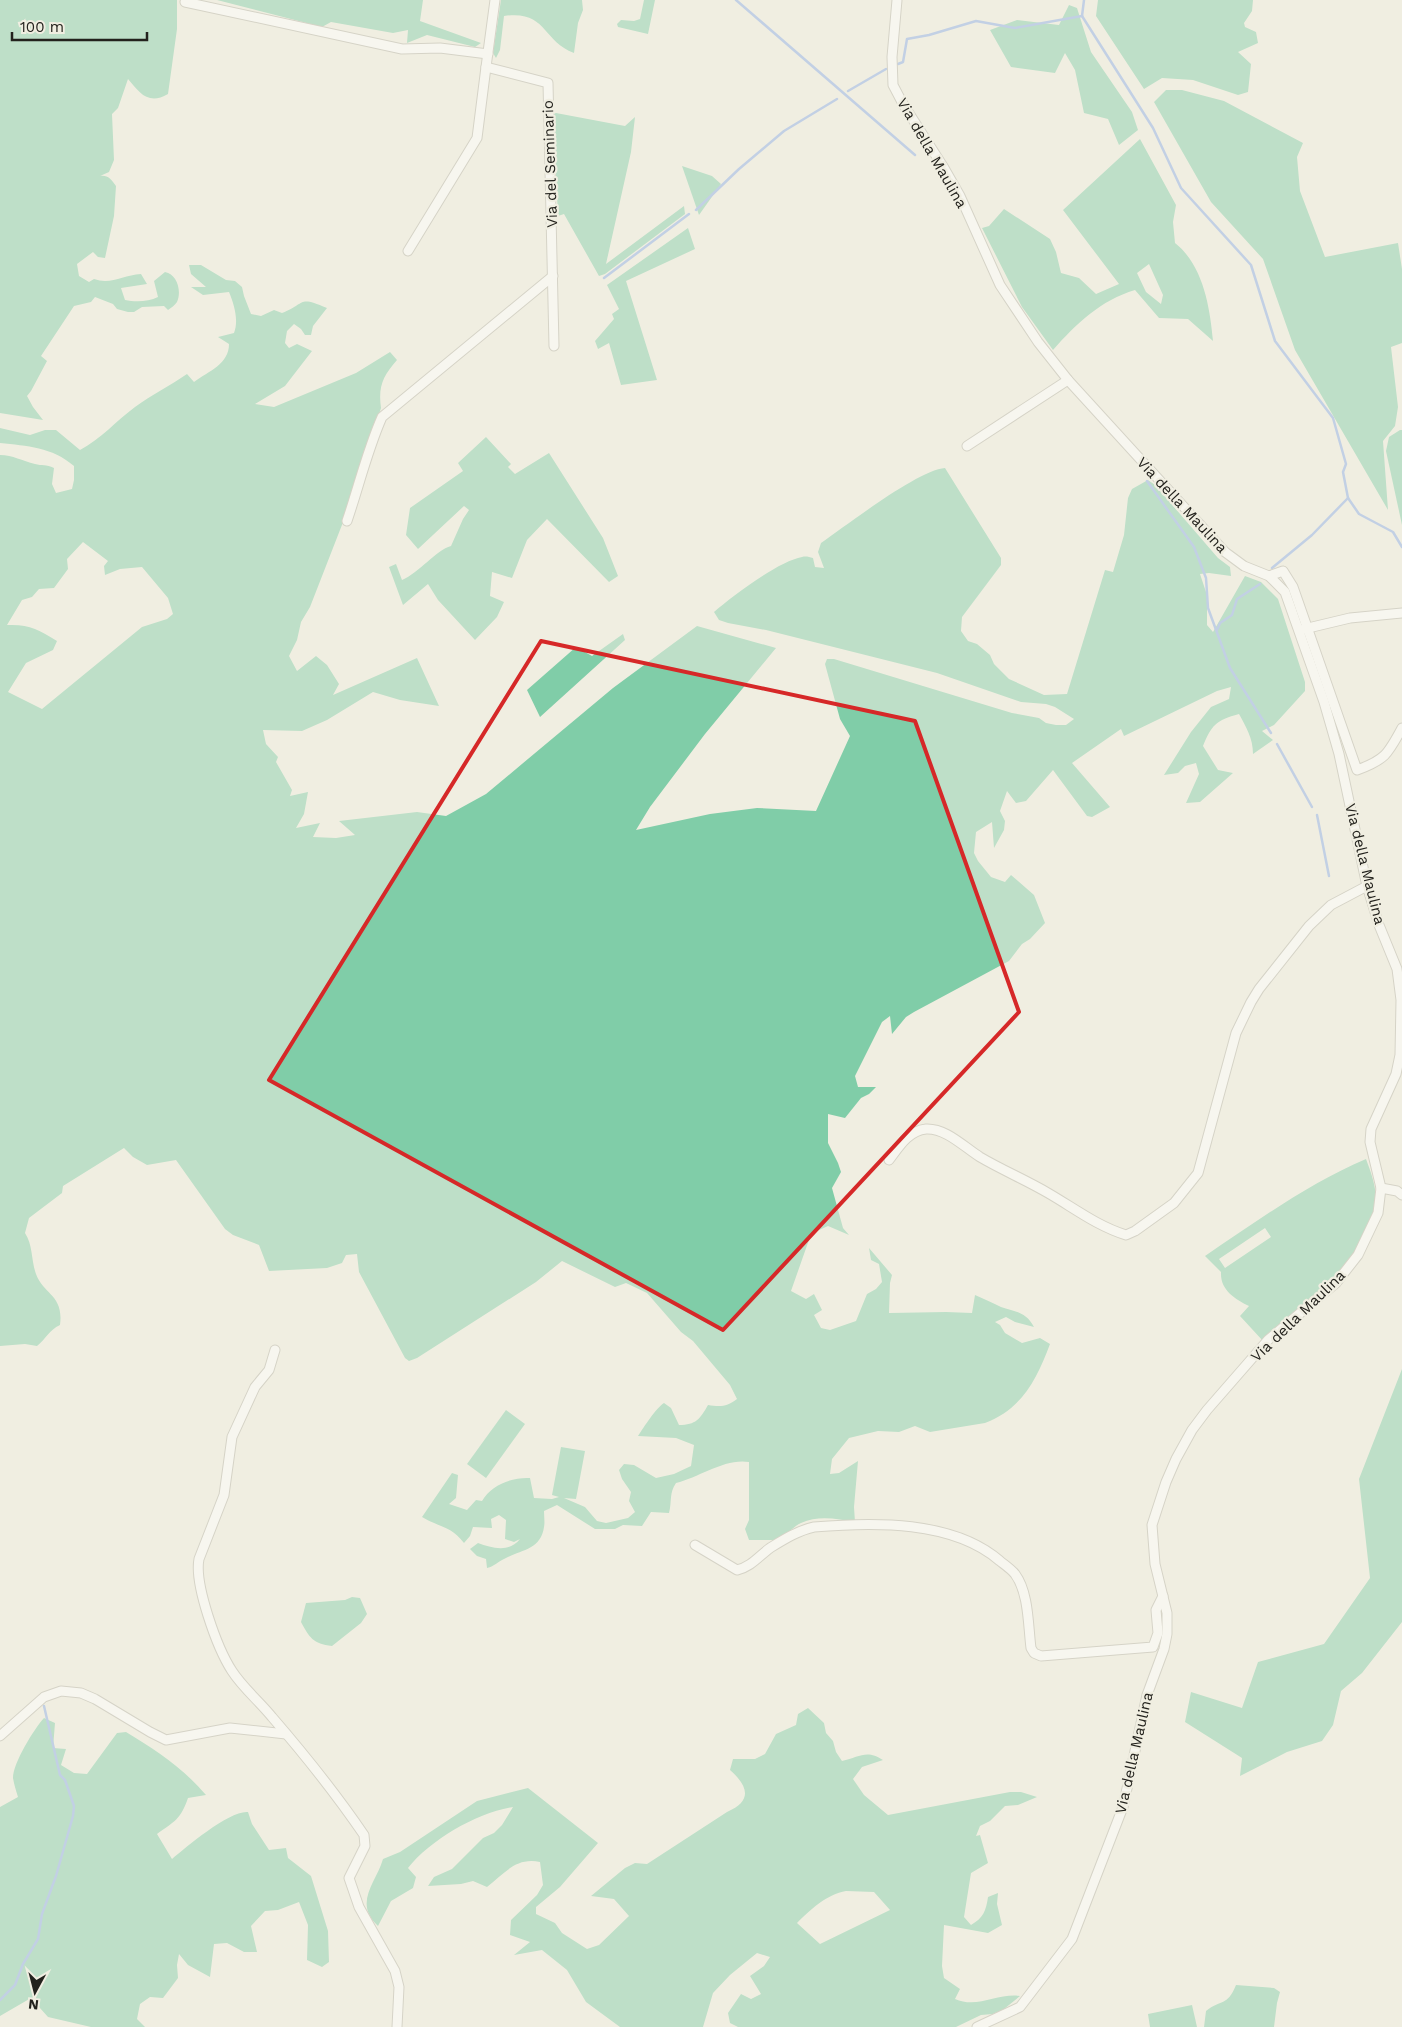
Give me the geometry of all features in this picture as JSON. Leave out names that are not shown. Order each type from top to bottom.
[{"type":"street","points":[[408,250],[477,138],[494,0]]},
{"type":"street","name":"Via della Maulina","points":[[897,0],[892,57],[893,85],[902,104],[960,196],[1000,285],[1038,342],[1068,380],[1225,552],[1244,566],[1269,576],[1285,592],[1324,702],[1339,754],[1367,886],[1379,925],[1398,969],[1401,1000],[1402,1046],[1398,1064],[1390,1089],[1371,1129],[1370,1142],[1381,1188],[1378,1213],[1358,1255],[1336,1283],[1268,1340],[1207,1410],[1192,1430],[1176,1459],[1166,1482],[1152,1525],[1155,1564],[1167,1613],[1167,1634],[1164,1649],[1147,1694],[1137,1733],[1136,1748],[1124,1807],[1072,1939],[1020,2007],[977,2027]]},
{"type":"street","points":[[185,2],[402,50],[440,48],[488,54]]},
{"type":"street","name":"Via del Seminario","points":[[486,67],[548,83],[554,346]]},
{"type":"street","points":[[347,521],[359,486],[369,447],[382,417],[553,276]]},
{"type":"street","points":[[967,446],[1068,380]]},
{"type":"street","points":[[1269,576],[1283,570],[1293,587],[1357,770],[1374,764],[1389,753],[1402,728]]},
{"type":"street","points":[[1298,630],[1350,618],[1402,612]]},
{"type":"street","points":[[889,1160],[909,1136],[917,1131],[937,1130],[1094,1222],[1126,1235],[1135,1231],[1174,1203],[1198,1173],[1236,1033],[1259,990],[1309,926],[1330,904],[1367,886]]},
{"type":"street","points":[[1381,1188],[1397,1191],[1402,1195]]},
{"type":"street","points":[[275,1350],[270,1370],[255,1387],[232,1437],[224,1496],[199,1559],[197,1569],[201,1590],[214,1632],[231,1670],[244,1688],[268,1712],[286,1734],[364,1835],[365,1846],[348,1878],[359,1907],[395,1971],[399,1987],[397,2027]]},
{"type":"street","points":[[695,1545],[737,1570],[748,1567],[771,1548],[804,1530],[814,1527],[896,1525],[946,1534],[970,1542],[992,1553],[1014,1573],[1021,1586],[1030,1648],[1040,1656],[1153,1647],[1158,1633],[1156,1610],[1163,1595]]},
{"type":"street","points":[[0,1736],[44,1697],[61,1691],[95,1699],[166,1740],[230,1728],[286,1734]]},
{"type":"highlighted area","points":[[541,641],[915,721],[1019,1012],[723,1330],[269,1080]]},
{"type":"green space","points":[[0,0],[177,0],[177,29],[168,94],[155,99],[149,98],[140,93],[128,79],[118,108],[112,114],[114,160],[109,172],[100,176],[109,178],[116,186],[114,216],[105,258],[98,257],[93,252],[77,264],[79,276],[89,282],[94,279],[106,281],[141,274],[147,284],[121,288],[125,300],[133,301],[146,301],[158,297],[154,281],[165,272],[169,273],[175,279],[179,288],[178,298],[176,303],[168,310],[164,306],[142,307],[134,312],[128,312],[117,309],[113,304],[95,297],[91,302],[74,306],[41,356],[47,361],[27,396],[43,420],[0,413]]},
{"type":"green space","points":[[217,0],[423,0],[420,21],[481,43],[475,47],[427,35],[407,43],[408,30],[393,33],[331,22],[322,27]]},
{"type":"green space","points":[[501,0],[582,0],[583,10],[578,23],[574,53],[555,41],[536,22],[528,17],[518,15],[504,16],[500,50],[496,58],[493,53]]},
{"type":"green space","points":[[644,0],[655,0],[648,34],[618,27],[617,24],[621,20],[634,21],[640,19]]},
{"type":"green space","points":[[1098,0],[1253,0],[1252,11],[1244,23],[1245,27],[1256,32],[1258,43],[1238,52],[1251,64],[1248,92],[1238,95],[1193,80],[1162,78],[1144,89],[1096,16]]},
{"type":"green space","points":[[1069,5],[1077,8],[1091,52],[1132,112],[1138,130],[1119,145],[1108,119],[1084,113],[1075,70],[1065,53],[1055,73],[1011,67],[990,30],[1017,20],[1059,25]]},
{"type":"green space","points":[[1166,90],[1182,90],[1224,101],[1303,143],[1297,157],[1300,191],[1325,257],[1398,243],[1402,269],[1402,343],[1391,347],[1398,407],[1395,426],[1383,441],[1388,510],[1295,350],[1263,259],[1211,202],[1154,102]]},
{"type":"green space","points":[[553,114],[625,126],[635,117],[631,152],[606,264],[684,206],[685,214],[605,274],[599,276],[564,214],[558,216]]},
{"type":"green space","points":[[1140,139],[1176,205],[1173,222],[1175,243],[1185,252],[1199,275],[1210,314],[1213,341],[1188,319],[1159,318],[1135,290],[1111,300],[1090,314],[1053,350],[1022,307],[982,228],[989,226],[1004,209],[1050,239],[1056,252],[1061,273],[1079,278],[1096,294],[1119,284],[1063,210]],"holes":[[[1149,264],[1163,295],[1161,304],[1146,292],[1137,273]]]},
{"type":"green space","points":[[682,166],[712,176],[721,184],[699,215]]},
{"type":"green space","points":[[688,228],[695,249],[626,281],[657,380],[621,385],[609,343],[598,349],[595,341],[614,319],[612,314],[619,309],[607,285]]},
{"type":"green space","points":[[189,265],[201,265],[226,280],[235,281],[242,287],[251,314],[261,316],[274,310],[282,313],[306,301],[327,308],[313,326],[311,335],[305,335],[294,324],[287,331],[285,343],[289,348],[297,344],[312,351],[285,386],[255,404],[274,407],[356,373],[390,352],[397,360],[388,371],[381,387],[381,408],[347,512],[310,607],[301,622],[297,640],[289,656],[297,671],[316,656],[327,665],[339,684],[333,695],[417,658],[439,706],[400,700],[373,692],[327,720],[302,731],[263,730],[266,744],[278,757],[276,762],[292,790],[290,796],[308,792],[304,814],[296,828],[320,823],[313,837],[336,838],[355,835],[339,821],[417,812],[446,816],[486,794],[613,688],[697,626],[776,648],[705,734],[650,807],[636,830],[710,814],[757,808],[816,811],[850,736],[840,719],[825,664],[827,659],[834,659],[1012,713],[1039,718],[1046,723],[1066,725],[1074,719],[1055,707],[1046,704],[1021,702],[937,673],[766,630],[728,623],[719,620],[714,612],[756,580],[792,560],[803,557],[813,558],[815,567],[824,568],[818,552],[821,543],[901,488],[933,471],[945,468],[1001,558],[1001,565],[962,617],[961,631],[968,641],[977,644],[990,655],[994,664],[1009,679],[1044,695],[1067,694],[1105,570],[1113,572],[1124,535],[1128,498],[1132,489],[1148,480],[1155,485],[1218,558],[1230,567],[1231,576],[1209,573],[1200,574],[1207,595],[1207,625],[1213,632],[1245,576],[1261,582],[1278,599],[1305,682],[1305,691],[1274,725],[1262,731],[1273,740],[1253,754],[1247,728],[1239,714],[1220,721],[1209,733],[1203,746],[1218,770],[1233,773],[1200,802],[1186,803],[1199,774],[1196,763],[1185,766],[1178,773],[1164,775],[1191,732],[1211,707],[1229,699],[1231,687],[1217,691],[1124,736],[1121,729],[1072,763],[1110,807],[1092,817],[1087,816],[1053,770],[1026,801],[1016,803],[1007,791],[1000,811],[1005,821],[1004,830],[994,848],[992,822],[976,832],[974,853],[991,877],[1005,882],[1011,875],[1034,895],[1045,923],[1030,939],[1022,944],[1009,961],[914,1012],[906,1017],[892,1034],[890,1016],[882,1022],[855,1076],[858,1087],[876,1087],[869,1094],[861,1098],[845,1118],[828,1114],[828,1143],[841,1172],[832,1188],[843,1228],[849,1235],[828,1226],[810,1237],[791,1291],[806,1299],[814,1294],[822,1310],[814,1315],[821,1328],[830,1330],[856,1321],[867,1294],[876,1289],[882,1282],[879,1264],[871,1260],[869,1248],[892,1275],[889,1313],[972,1313],[975,1295],[1020,1313],[1028,1318],[1034,1327],[1015,1322],[1006,1317],[995,1322],[1000,1325],[1005,1333],[1022,1343],[1040,1338],[1050,1344],[1040,1369],[1026,1391],[1009,1410],[998,1417],[985,1423],[930,1432],[915,1426],[899,1432],[878,1431],[849,1438],[832,1459],[830,1474],[839,1473],[858,1461],[854,1507],[855,1522],[828,1518],[814,1519],[798,1524],[780,1540],[749,1540],[745,1529],[749,1520],[749,1462],[731,1463],[676,1483],[669,1513],[651,1512],[642,1526],[623,1525],[615,1529],[595,1529],[557,1505],[544,1511],[542,1535],[534,1545],[487,1568],[486,1559],[477,1556],[470,1549],[478,1543],[506,1548],[516,1543],[520,1539],[514,1542],[505,1539],[506,1520],[499,1515],[491,1519],[492,1528],[473,1527],[470,1536],[464,1543],[454,1533],[422,1517],[452,1473],[458,1475],[456,1498],[449,1504],[467,1510],[476,1500],[482,1501],[496,1486],[523,1478],[530,1478],[534,1498],[552,1499],[559,1497],[552,1495],[561,1447],[585,1451],[576,1499],[564,1498],[585,1507],[597,1521],[606,1523],[628,1518],[635,1512],[629,1501],[631,1492],[622,1479],[619,1470],[624,1464],[634,1465],[656,1478],[674,1474],[691,1466],[694,1445],[676,1438],[638,1436],[657,1409],[664,1403],[671,1408],[679,1425],[685,1425],[697,1420],[708,1405],[723,1406],[737,1399],[730,1385],[693,1341],[681,1332],[647,1293],[626,1283],[615,1287],[562,1261],[536,1282],[417,1358],[409,1361],[405,1358],[359,1272],[357,1254],[346,1255],[342,1263],[327,1268],[269,1271],[259,1245],[233,1235],[225,1229],[176,1160],[147,1165],[133,1157],[124,1148],[63,1186],[62,1193],[29,1218],[25,1233],[29,1242],[34,1269],[39,1281],[59,1307],[60,1325],[53,1329],[37,1346],[25,1344],[0,1346],[0,455],[54,468],[52,484],[56,493],[72,489],[74,466],[57,455],[39,448],[0,443],[0,428],[30,435],[45,430],[56,430],[80,450],[95,441],[128,412],[187,374],[194,382],[222,362],[226,357],[229,344],[218,337],[234,333],[236,323],[234,307],[229,292],[203,295],[191,287],[206,287],[191,274]],"holes":[[[83,542],[108,561],[104,566],[105,575],[120,569],[142,567],[168,598],[173,614],[167,619],[142,627],[42,709],[8,692],[26,663],[53,650],[57,641],[33,628],[21,625],[7,625],[22,600],[32,597],[39,589],[54,588],[68,569],[67,559]]]},
{"type":"green space","points":[[1402,430],[1402,525],[1386,451],[1389,437]]},
{"type":"green space","points":[[486,437],[511,464],[508,467],[515,474],[549,453],[603,538],[618,576],[609,582],[547,519],[527,540],[512,578],[492,572],[490,596],[504,602],[497,617],[475,640],[438,600],[428,584],[403,605],[389,567],[396,564],[402,580],[439,552],[451,546],[469,510],[464,506],[418,549],[406,535],[410,508],[463,471],[458,463]]},
{"type":"green space","points":[[623,634],[625,640],[540,717],[527,690],[576,647],[592,656]]},
{"type":"green space","points":[[1366,1159],[1376,1195],[1375,1208],[1369,1226],[1356,1249],[1333,1280],[1263,1341],[1240,1316],[1249,1306],[1229,1293],[1223,1284],[1221,1272],[1205,1256],[1284,1203]],"holes":[[[1265,1228],[1271,1237],[1225,1268],[1219,1259]]]},
{"type":"green space","points":[[1402,1369],[1402,1622],[1362,1673],[1341,1691],[1333,1725],[1322,1741],[1287,1752],[1240,1776],[1242,1758],[1185,1722],[1191,1692],[1242,1708],[1258,1662],[1324,1644],[1370,1578],[1359,1479]]},
{"type":"green space","points":[[506,1410],[525,1424],[486,1478],[467,1464]]},
{"type":"green space","points":[[352,1597],[360,1598],[367,1614],[361,1623],[332,1646],[320,1644],[312,1639],[301,1622],[306,1603],[345,1600]]},
{"type":"green space","points":[[808,1708],[824,1723],[826,1733],[833,1741],[836,1752],[842,1761],[867,1754],[883,1760],[862,1767],[853,1779],[864,1795],[888,1815],[1010,1792],[1021,1792],[1037,1797],[1018,1805],[1005,1806],[990,1821],[980,1826],[976,1836],[980,1835],[988,1863],[971,1873],[964,1917],[971,1925],[983,1914],[988,1897],[998,1893],[997,1904],[1002,1925],[988,1933],[944,1925],[942,1966],[944,1978],[960,1989],[955,1999],[963,2002],[979,2002],[1020,1996],[1004,2009],[993,2014],[981,2015],[956,2027],[738,2027],[730,2023],[728,2013],[741,1994],[751,1999],[761,1994],[750,1976],[764,1966],[770,1957],[757,1953],[730,1975],[713,1993],[703,2027],[620,2027],[586,2002],[567,1970],[542,1950],[514,1955],[530,1942],[510,1935],[511,1920],[537,1895],[543,1885],[540,1862],[532,1861],[517,1864],[487,1887],[473,1881],[461,1884],[428,1886],[434,1877],[452,1869],[483,1838],[494,1833],[502,1825],[513,1807],[470,1821],[429,1847],[408,1868],[416,1877],[413,1888],[391,1901],[378,1926],[371,1918],[367,1909],[368,1893],[383,1859],[400,1852],[477,1801],[528,1788],[598,1843],[560,1887],[536,1907],[536,1914],[555,1923],[562,1933],[587,1949],[599,1945],[629,1916],[614,1899],[591,1896],[625,1868],[635,1863],[647,1864],[741,1803],[745,1793],[744,1787],[730,1770],[733,1759],[755,1759],[765,1754],[776,1734],[796,1725],[798,1714]],"holes":[[[846,1891],[874,1892],[890,1910],[820,1944],[797,1923],[813,1908],[832,1895]]]},
{"type":"green space","points":[[44,1718],[55,1723],[53,1748],[66,1749],[61,1765],[74,1773],[87,1774],[117,1733],[126,1732],[169,1760],[197,1785],[206,1795],[188,1798],[183,1811],[157,1834],[172,1859],[197,1838],[220,1823],[240,1813],[248,1812],[252,1824],[269,1850],[286,1848],[288,1858],[311,1876],[328,1931],[329,1962],[322,1967],[307,1960],[308,1925],[299,1902],[278,1910],[265,1911],[251,1926],[257,1952],[244,1952],[227,1943],[214,1944],[210,1977],[188,1965],[179,1954],[177,1965],[178,1978],[163,1998],[150,1997],[140,2004],[137,2019],[145,2027],[91,2027],[48,2017],[31,1998],[0,2016],[0,1807],[18,1797],[13,1778],[16,1764],[30,1738]]},
{"type":"green space","points":[[1236,1985],[1274,1988],[1280,1992],[1274,2027],[1204,2027],[1206,2011],[1227,2000]]},
{"type":"green space","points":[[1192,2005],[1197,2027],[1150,2027],[1148,2014]]},
{"type":"waterway","points":[[736,0],[915,155]]},
{"type":"waterway","points":[[1082,16],[1084,0]]},
{"type":"waterway","points":[[1082,16],[1153,128],[1181,188],[1251,265],[1275,341],[1333,418],[1346,464],[1343,472],[1348,498],[1359,514],[1393,532],[1402,547]]},
{"type":"waterway","points":[[898,64],[903,62],[907,39],[929,35],[976,21],[1015,28],[1082,16]]},
{"type":"waterway","points":[[848,91],[886,69]]},
{"type":"waterway","points":[[696,210],[739,169],[784,131],[837,99]]},
{"type":"waterway","points":[[604,278],[689,214]]},
{"type":"waterway","points":[[1147,481],[1194,547],[1206,578],[1208,608],[1230,668],[1271,733]]},
{"type":"waterway","points":[[1272,568],[1312,535],[1348,498]]},
{"type":"waterway","points":[[1217,630],[1220,623],[1232,615],[1237,599],[1260,584]]},
{"type":"waterway","points":[[1277,744],[1312,807]]},
{"type":"waterway","points":[[1317,815],[1329,876]]},
{"type":"waterway","points":[[0,2000],[15,1985],[23,1964],[38,1939],[42,1914],[56,1876],[73,1816],[74,1806],[65,1780],[60,1775],[44,1706]]}]
